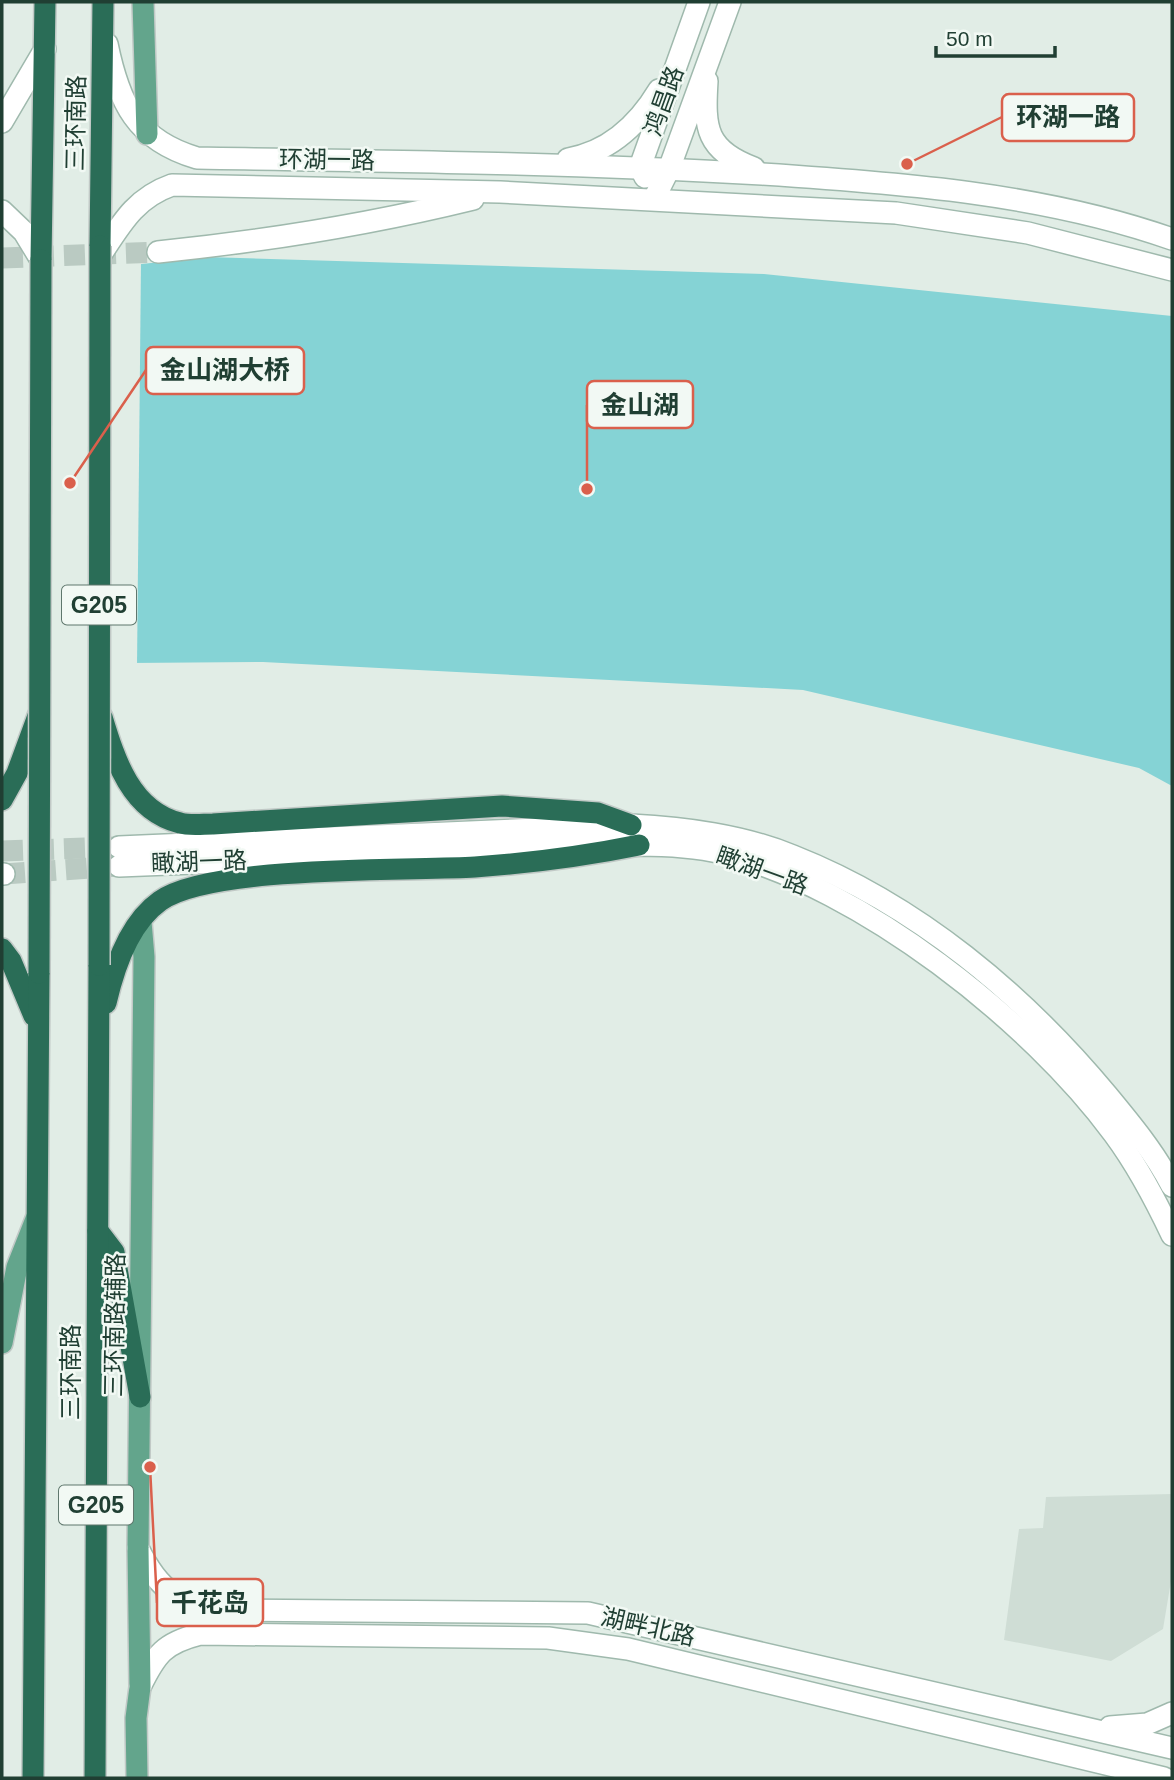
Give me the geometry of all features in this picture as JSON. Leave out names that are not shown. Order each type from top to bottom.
[{"type":"highway","name":"三环南路","points":[[41,260],[45,2]]},
{"type":"highway","name":"三环南路","points":[[100,251],[103,2]]},
{"type":"highway","name":"G205","points":[[99,708],[100,251]]},
{"type":"highway","name":"G205","points":[[40,710],[41,260]]},
{"type":"highway","name":"三环南路","points":[[95,1778],[99,708]]},
{"type":"highway","points":[[99,708],[112,751],[127,783],[156,814],[181,824],[502,806],[598,813],[631,825]]},
{"type":"highway","name":"三环南路","points":[[33,1778],[40,710]]},
{"type":"highway","points":[[2,800],[17,773],[40,710]]},
{"type":"highway","points":[[98,1032],[120,957],[141,922],[158,902],[179,891],[211,883],[298,874],[476,867],[593,855],[639,845]]},
{"type":"highway","points":[[2,949],[26,994],[39,1030]]},
{"type":"highway","points":[[98,1231],[114,1252],[140,1397]]},
{"type":"main road","points":[[143,2],[147,134]]},
{"type":"main road","name":"三环南路辅路","points":[[136,1728],[140,1687],[138,1548],[144,957],[141,922]]},
{"type":"main road","points":[[2,1343],[17,1267],[37,1217]]},
{"type":"main road","points":[[122,1778],[127,1750],[136,1728]]},
{"type":"main road","points":[[136,1728],[137,1778]]},
{"type":"street","name":"鸿昌路","points":[[654,198],[640,167],[699,2]]},
{"type":"street","points":[[654,198],[669,169],[730,2]]},
{"type":"street","name":"环湖一路","points":[[103,25],[120,94],[147,134],[180,153],[197,158],[640,167],[883,182],[966,192],[1044,206],[1172,240]]},
{"type":"street","points":[[2,122],[45,49]]},
{"type":"street","points":[[538,164],[580,157],[617,139],[648,109],[680,55]]},
{"type":"street","points":[[708,64],[706,101],[712,142],[722,153],[739,163],[772,175]]},
{"type":"street","name":"环湖一路","points":[[100,251],[125,217],[151,193],[173,186],[500,192],[654,198],[896,214],[1028,233],[1172,271]]},
{"type":"street","points":[[158,252],[271,240],[384,221],[500,192]]},
{"type":"street","points":[[2,211],[24,232],[41,260]]},
{"type":"street","name":"瞰湖一路","points":[[1172,1186],[1160,1163],[1127,1119],[1045,1025],[1009,990],[924,929],[845,879],[791,855],[736,838],[676,827],[631,825],[119,857],[669,845],[723,853],[771,869],[876,922],[956,978],[1047,1059],[1115,1134],[1172,1235]]},
{"type":"street","name":"湖畔北路","points":[[138,1548],[160,1584],[174,1595],[196,1605],[228,1610],[588,1613],[1172,1748]]},
{"type":"street","name":"湖畔北路","points":[[140,1687],[160,1652],[177,1640],[200,1634],[548,1638],[628,1649],[1164,1778]]},
{"type":"street","points":[[1080,1726],[1147,1724],[1172,1713]]},
{"type":"street","points":[[1075,1757],[1108,1778]]},
{"type":"shaded area","points":[[1172,1494],[1172,1575],[1163,1629],[1111,1661],[1004,1640],[1019,1529],[1043,1528],[1046,1497]]},
{"type":"water","points":[[207,257],[764,274],[1172,316],[1172,786],[1139,768],[803,690],[263,662],[2,664],[2,279]]},
{"type":"pier","points":[[141,261],[137,667],[2,667],[2,275]]},
{"type":"tunnel","points":[[2,258],[158,252]]},
{"type":"tunnel","points":[[2,851],[117,847]]},
{"type":"tunnel","points":[[4,874],[118,866]]},
{"type":"place","name":"环湖一路","points":[[907,164]]},
{"type":"place","name":"金山湖大桥","points":[[70,483]]},
{"type":"place","name":"金山湖","points":[[587,489]]},
{"type":"place","name":"千花岛","points":[[150,1467]]}]
